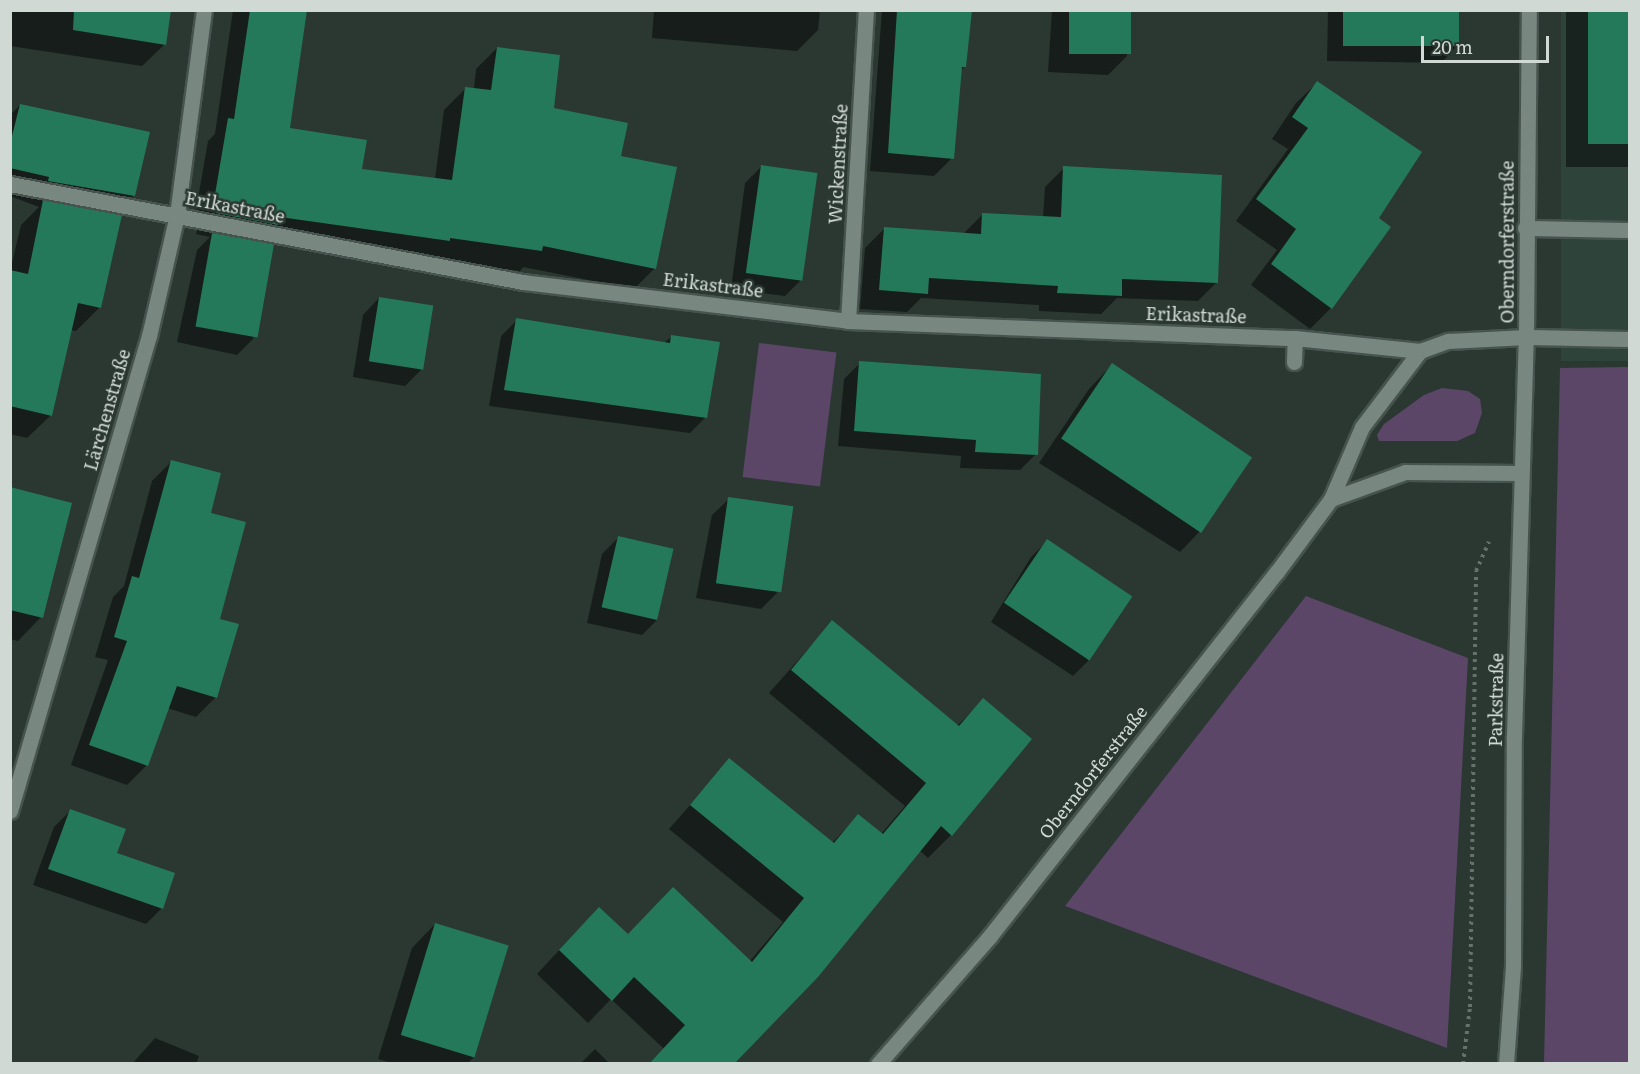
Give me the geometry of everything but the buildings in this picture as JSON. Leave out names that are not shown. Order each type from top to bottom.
[{"type":"street","name":"Lärchenstraße","points":[[10,811],[149,336],[177,215],[204,10]]},
{"type":"street","name":"Wickenstraße","points":[[848,321],[866,10]]},
{"type":"street","name":"Oberndorferstraße","points":[[878,1064],[990,936],[1331,499],[1362,427],[1420,351],[1448,341],[1526,337],[1525,228],[1529,10]]},
{"type":"street","name":"Erikastraße","points":[[10,184],[517,282],[848,321],[1295,338],[1420,351]]},
{"type":"street","points":[[1525,228],[1629,230]]},
{"type":"street","points":[[1526,337],[1629,339]]},
{"type":"street","name":"Parkstraße","points":[[1506,1064],[1513,966],[1520,473],[1526,337]]},
{"type":"street","points":[[1294,362],[1295,338]]},
{"type":"street","points":[[1331,499],[1405,472],[1520,473]]},
{"type":"path","points":[[1463,1064],[1470,1007],[1476,571],[1491,538]]},
{"type":"shaded area","points":[[1561,11],[1629,11],[1629,361],[1561,361]]},
{"type":"shaded area","points":[[759,343],[836,353],[820,486],[743,477]]},
{"type":"shaded area","points":[[1629,367],[1629,1063],[1544,1063],[1560,368]]},
{"type":"shaded area","points":[[1442,388],[1468,391],[1480,399],[1482,413],[1475,433],[1457,441],[1379,441],[1377,435],[1384,424],[1424,395]]},
{"type":"shaded area","points":[[1306,596],[1468,658],[1447,1048],[1065,906]]}]
